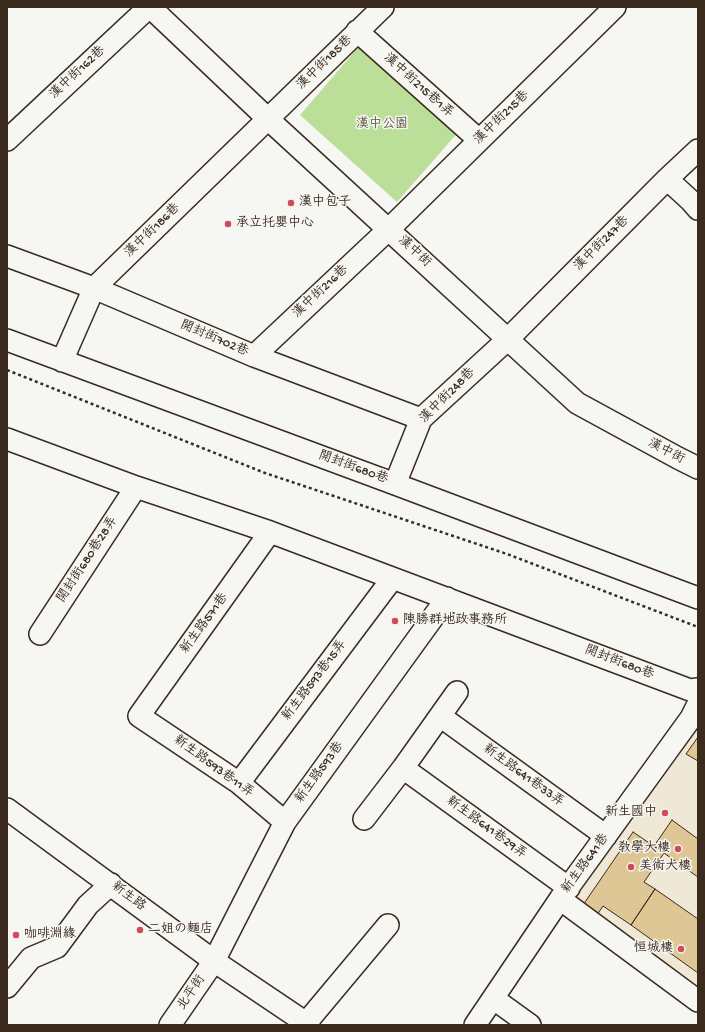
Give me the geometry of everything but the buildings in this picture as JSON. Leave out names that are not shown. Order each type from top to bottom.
[{"type":"street","name":"漢中街","points":[[149,7],[268,119],[577,403],[698,468]]},
{"type":"street","name":"漢中街162巷","points":[[7,140],[149,7]]},
{"type":"street","name":"漢中街185巷","points":[[268,119],[383,7]]},
{"type":"street","name":"漢中街215巷","points":[[389,229],[615,7]]},
{"type":"street","name":"漢中街215巷1弄","points":[[357,31],[479,140]]},
{"type":"street","name":"漢中街186巷","points":[[62,361],[94,288],[268,119]]},
{"type":"street","name":"漢中街247巷","points":[[507,340],[667,179],[698,150]]},
{"type":"street","points":[[667,179],[691,200],[698,209]]},
{"type":"street","name":"漢中街216巷","points":[[254,356],[389,229]]},
{"type":"street","name":"開封街702巷","points":[[7,256],[94,288],[254,356],[421,419]]},
{"type":"street","name":"開封街680巷","points":[[7,340],[698,598]]},
{"type":"street","name":"漢中街248巷","points":[[395,484],[421,419],[507,340]]},
{"type":"street","name":"開封街680巷","points":[[7,439],[136,486],[270,532],[392,579],[447,598],[696,696]]},
{"type":"street","name":"開封街680巷28弄","points":[[40,634],[136,486]]},
{"type":"street","name":"新生路571巷","points":[[139,716],[270,532]]},
{"type":"street","name":"新生路593巷15弄","points":[[239,783],[392,579]]},
{"type":"street","name":"新生路593巷","points":[[214,961],[285,822],[447,598]]},
{"type":"street","points":[[364,819],[403,768],[457,692]]},
{"type":"street","name":"新生路641巷","points":[[475,1025],[565,894],[691,718],[696,696]]},
{"type":"street","name":"新生路593巷11弄","points":[[139,716],[239,783],[285,822]]},
{"type":"street","name":"新生路641巷33弄","points":[[440,716],[606,836]]},
{"type":"street","name":"新生路641巷29弄","points":[[403,768],[565,894],[698,1001]]},
{"type":"street","name":"新生路","points":[[7,809],[214,961],[308,1024]]},
{"type":"street","points":[[7,986],[30,958],[57,948],[88,905],[111,884]]},
{"type":"street","points":[[308,1024],[388,925]]},
{"type":"street","name":"北平街","points":[[170,1025],[214,961]]},
{"type":"street","points":[[494,999],[530,1025]]},
{"type":"path","points":[[7,370],[265,473],[507,554],[698,627]]},
{"type":"shaded area","name":"新生國中","points":[[698,728],[698,990],[566,899]]},
{"type":"green space","name":"漢中公園","points":[[362,43],[460,130],[397,202],[300,115]]},
{"type":"place","name":"漢中包子","points":[[291,203]]},
{"type":"place","name":"承立托嬰中心","points":[[228,224]]},
{"type":"place","name":"陳勝群地政事務所","points":[[395,621]]},
{"type":"place","name":"新生國中","points":[[665,813]]},
{"type":"place","name":"教學大樓","points":[[678,849]]},
{"type":"place","name":"美術大樓","points":[[631,867]]},
{"type":"place","name":"二姐の麵店","points":[[140,930]]},
{"type":"place","name":"咖啡淵緣","points":[[16,935]]},
{"type":"place","name":"恒城樓","points":[[681,949]]}]
